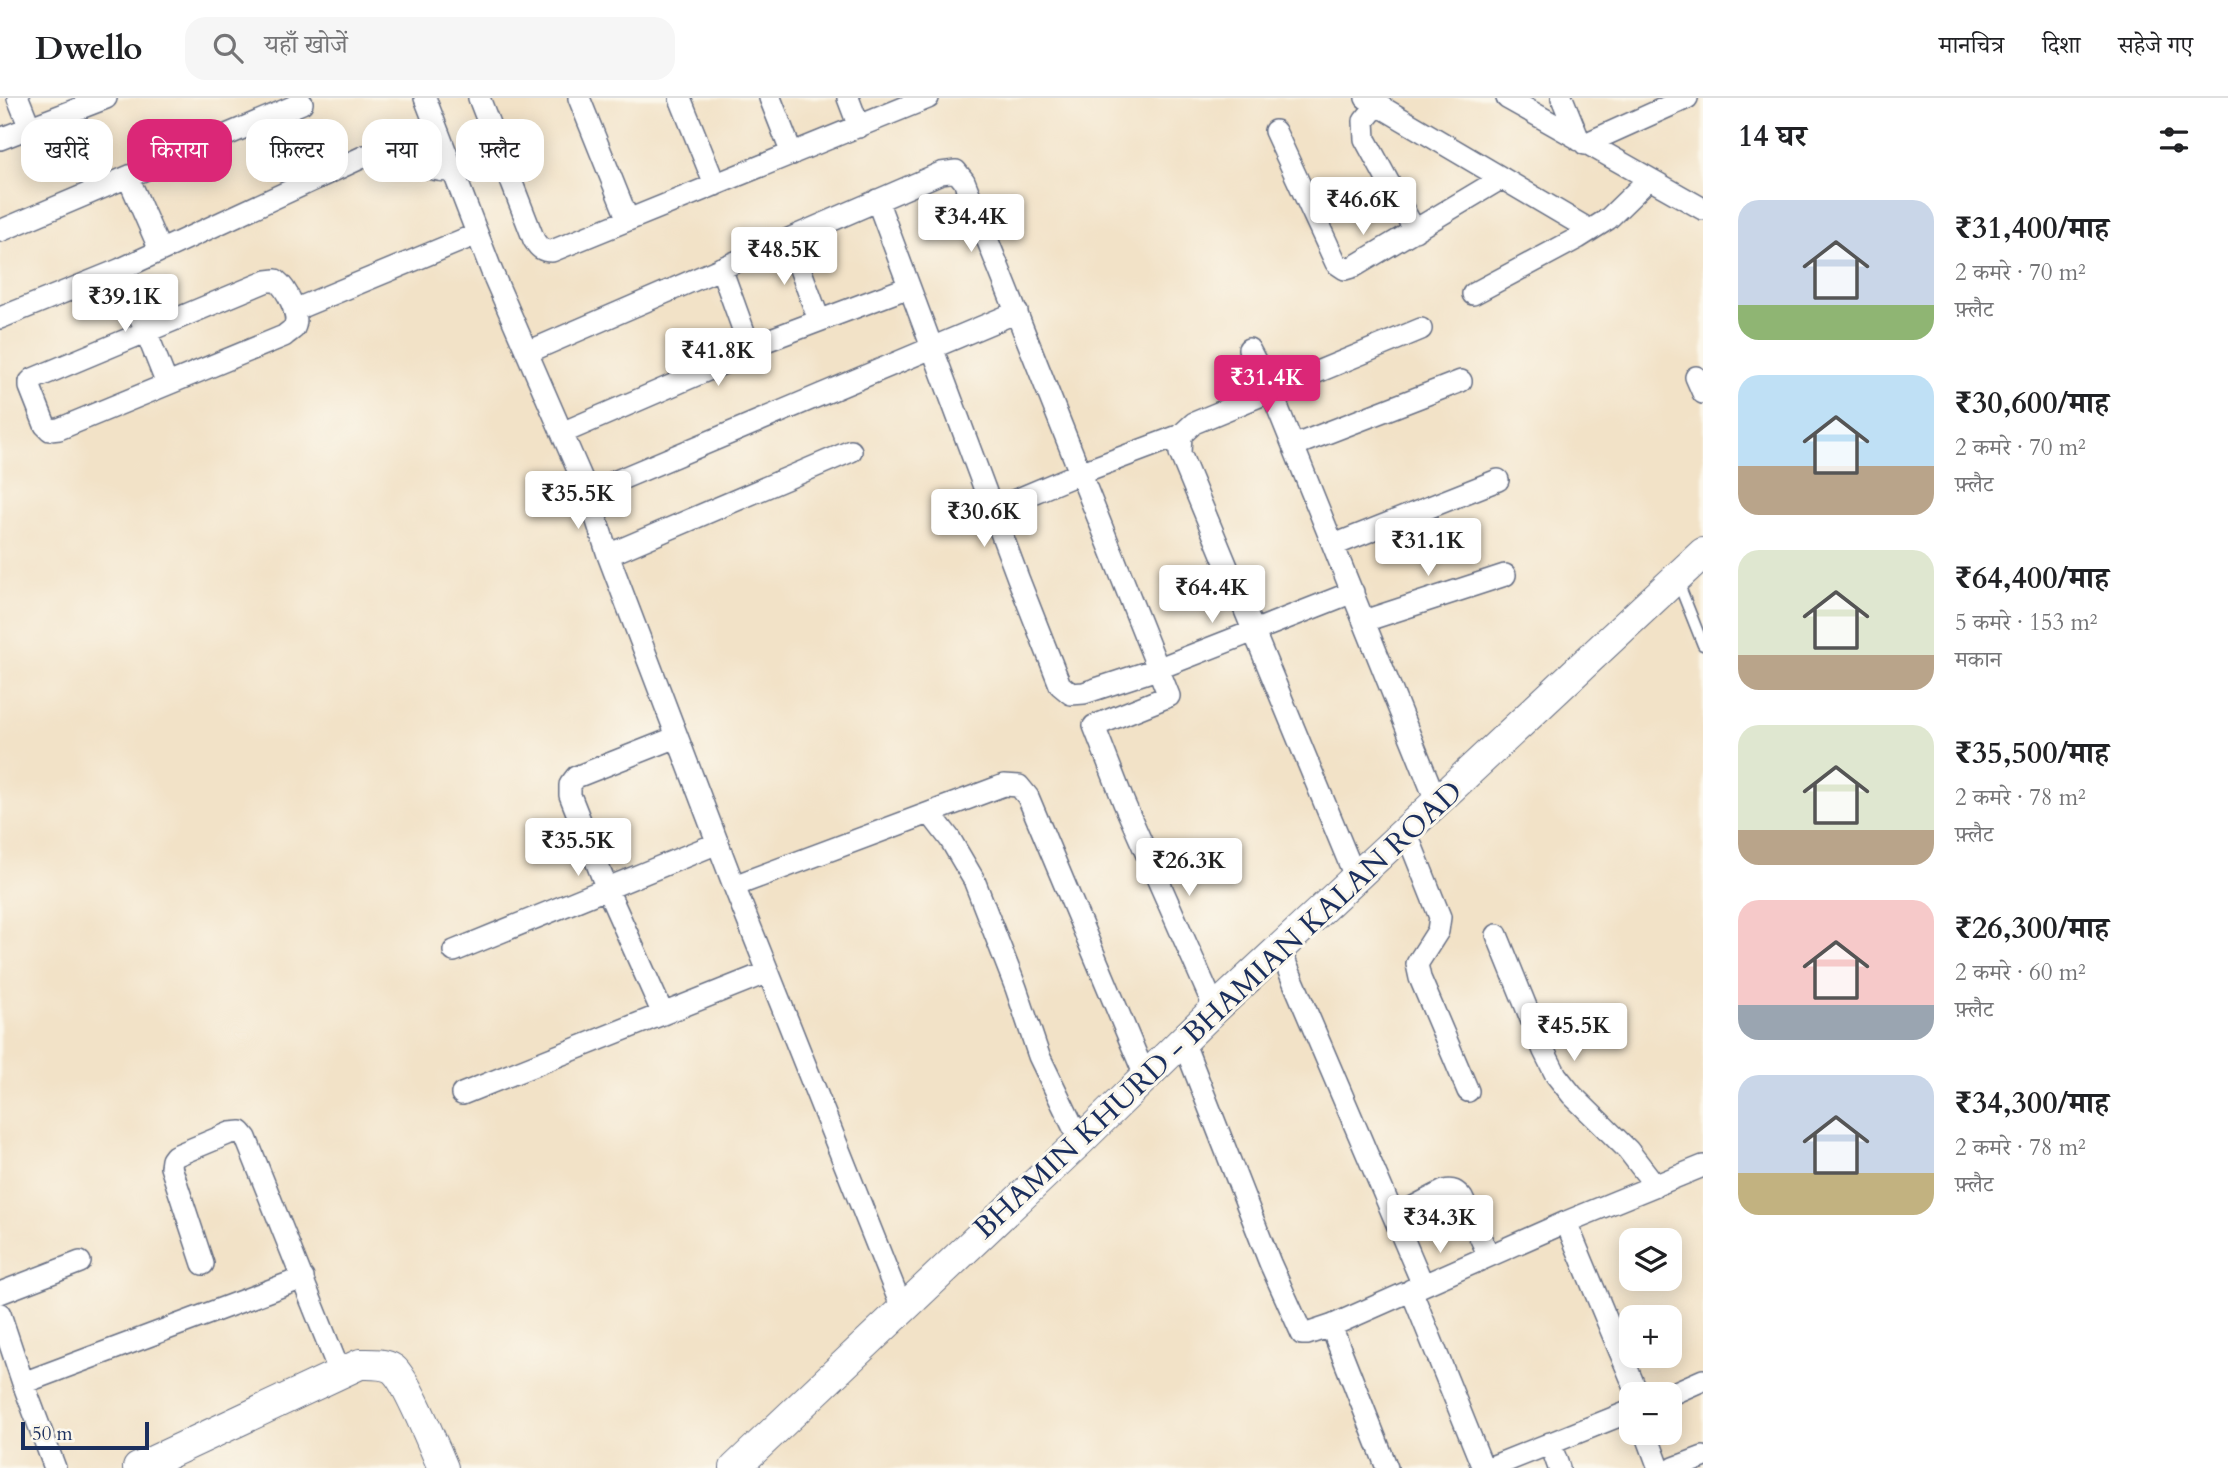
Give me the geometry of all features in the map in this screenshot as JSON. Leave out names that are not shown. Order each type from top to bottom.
[{"type":"street","points":[[18,98],[26,119]]},
{"type":"street","points":[[53,119],[106,98]]},
{"type":"street","points":[[425,98],[477,234],[588,493],[608,555],[734,886],[902,1308]]},
{"type":"street","points":[[478,98],[538,248],[544,251],[552,251],[928,98]]},
{"type":"street","points":[[579,98],[628,220]]},
{"type":"street","points":[[680,98],[715,185]]},
{"type":"street","points":[[770,98],[792,154]]},
{"type":"street","points":[[848,98],[859,127]]},
{"type":"street","points":[[1507,98],[1703,209]]},
{"type":"street","points":[[1562,98],[1582,142]]},
{"type":"street","points":[[1582,142],[1687,98]]},
{"type":"street","points":[[1415,231],[1365,139],[1364,121],[1372,101],[1590,230]]},
{"type":"street","points":[[232,133],[302,103]]},
{"type":"street","points":[[0,139],[21,131]]},
{"type":"street","points":[[1275,131],[1336,262],[1345,269],[1355,266],[1502,178]]},
{"type":"street","points":[[0,318],[121,268],[365,156],[384,152],[402,156],[437,172],[452,172]]},
{"type":"street","points":[[528,352],[877,200],[941,173],[956,171],[964,181],[1169,696],[1094,726],[1124,803],[1214,1009]]},
{"type":"street","points":[[0,231],[127,177]]},
{"type":"street","points":[[1473,294],[1608,219],[1649,179]]},
{"type":"street","points":[[130,182],[160,250]]},
{"type":"street","points":[[877,200],[1060,685],[1071,694],[1084,693],[1157,669],[1353,592]]},
{"type":"street","points":[[294,310],[477,234]]},
{"type":"street","points":[[789,239],[819,320]]},
{"type":"street","points":[[121,268],[167,384]]},
{"type":"street","points":[[721,268],[747,340],[747,348]]},
{"type":"street","points":[[276,280],[281,284],[296,320],[293,329],[284,336],[59,429],[50,429],[45,425],[30,387],[33,379],[146,331],[267,281],[276,280]]},
{"type":"street","points":[[562,433],[740,356],[747,348],[909,287]]},
{"type":"street","points":[[588,493],[1017,312]]},
{"type":"street","points":[[992,510],[1181,435],[1195,423],[1421,329]]},
{"type":"street","points":[[1249,349],[1271,391],[1437,803]]},
{"type":"street","points":[[1293,446],[1461,381]]},
{"type":"street","points":[[1181,435],[1180,453],[1356,879]]},
{"type":"street","points":[[608,555],[851,451]]},
{"type":"street","points":[[1334,545],[1498,480]]},
{"type":"street","name":"BHAMIN KHURD - BHAMIAN KALAN ROAD","points":[[735,1468],[1080,1141],[1214,1009],[1703,553]]},
{"type":"street","points":[[1364,621],[1504,575]]},
{"type":"street","points":[[663,1014],[607,889],[569,795],[570,785],[576,777],[677,737]]},
{"type":"street","points":[[734,886],[1004,785],[1019,786],[1033,810],[1145,1076]]},
{"type":"street","points":[[930,814],[950,839],[974,880],[1039,1056],[1080,1141]]},
{"type":"street","points":[[1406,832],[1440,917],[1438,931],[1417,964],[1420,978],[1468,1091]]},
{"type":"street","points":[[454,951],[718,844]]},
{"type":"street","points":[[1497,935],[1556,1074],[1572,1096],[1628,1150],[1655,1185]]},
{"type":"street","points":[[1280,950],[1394,1217],[1483,1468]]},
{"type":"street","points":[[462,1094],[768,972]]},
{"type":"street","points":[[1183,1041],[1270,1263],[1302,1334],[1331,1326],[1566,1222],[1703,1166]]},
{"type":"street","points":[[203,1264],[171,1167],[172,1160],[175,1156],[230,1133],[241,1132],[246,1138],[340,1373]]},
{"type":"street","points":[[1394,1217],[1444,1191],[1457,1191],[1489,1256]]},
{"type":"street","points":[[1566,1222],[1633,1382]]},
{"type":"street","points":[[0,1293],[80,1262]]},
{"type":"street","points":[[23,1383],[303,1278]]},
{"type":"street","points":[[0,1314],[55,1468]]},
{"type":"street","points":[[1331,1326],[1387,1468]]},
{"type":"street","points":[[140,1468],[360,1364],[378,1364],[393,1369],[405,1386],[443,1468]]},
{"type":"street","points":[[1682,1389],[1703,1380]]},
{"type":"street","points":[[1489,1468],[1619,1415]]},
{"type":"street","points":[[1550,1443],[1559,1468]]},
{"type":"street","points":[[1651,1445],[1660,1468]]},
{"type":"street","points":[[1674,1468],[1703,1457]]},
{"type":"lane","points":[[1676,578],[1703,645]]}]
